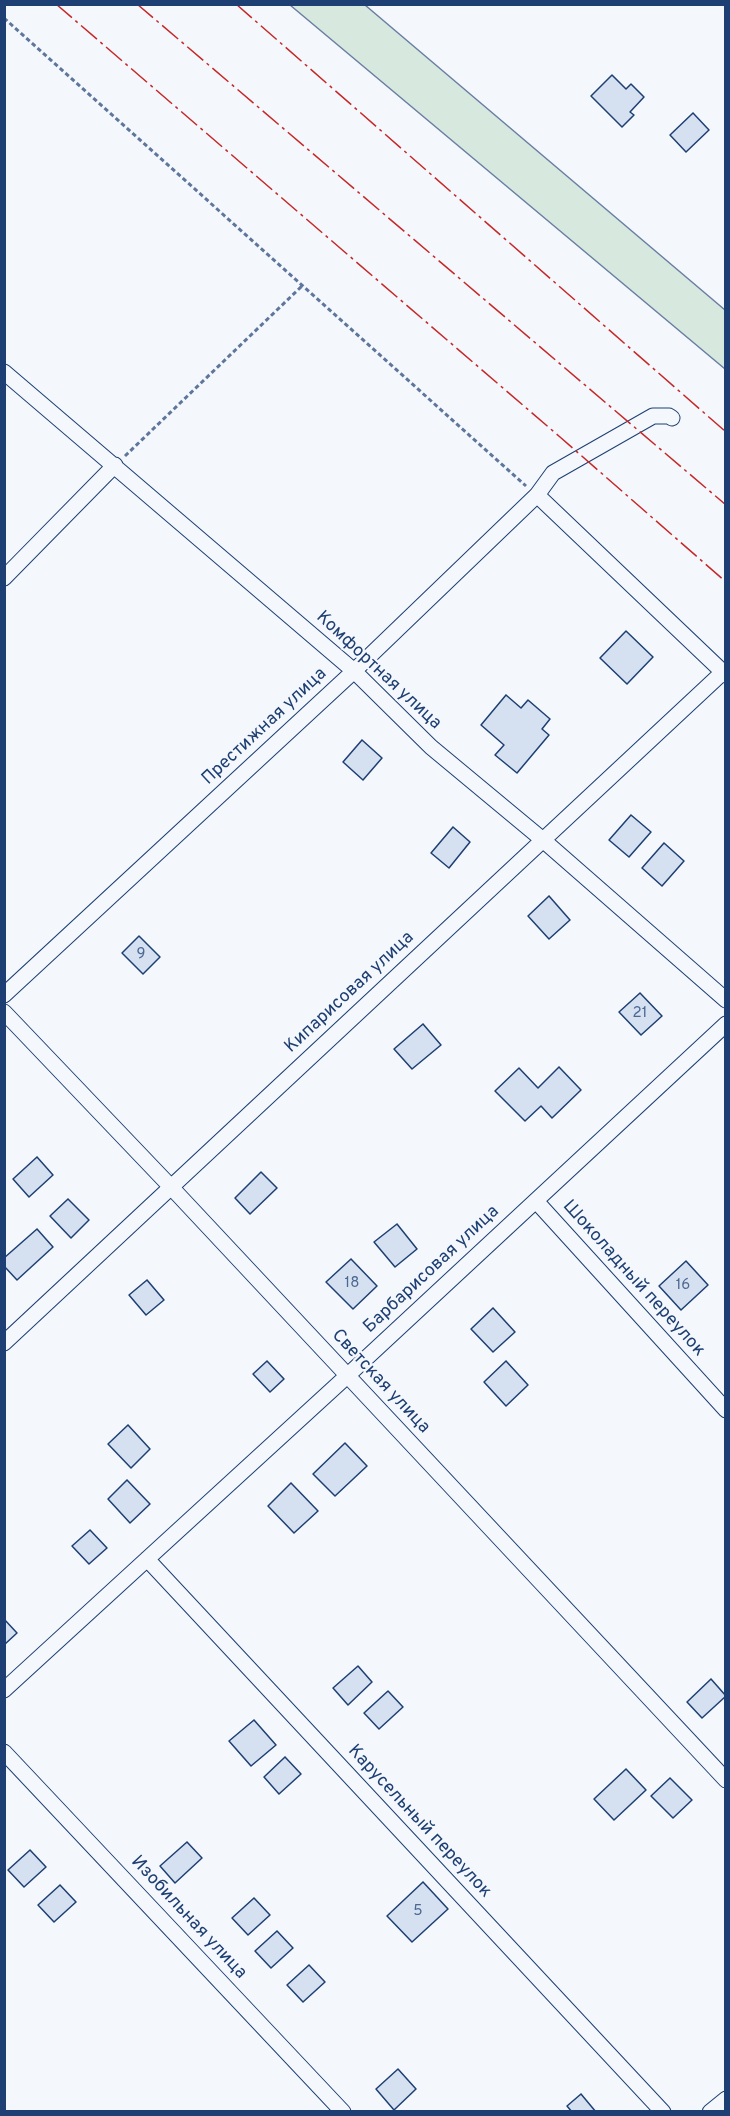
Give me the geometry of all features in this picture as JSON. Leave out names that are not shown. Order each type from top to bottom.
[{"type":"street","name":"Комфортная улица","points":[[4,372],[354,671],[430,747],[543,840],[726,1000]]},
{"type":"street","name":"Престижная улица","points":[[4,995],[354,671],[537,495],[553,473],[653,417],[669,416],[672,418]]},
{"type":"street","points":[[4,578],[115,465]]},
{"type":"street","points":[[537,495],[724,674]]},
{"type":"street","name":"Кипарисовая улица","points":[[4,1343],[724,674]]},
{"type":"street","name":"Светская улица","points":[[4,1012],[171,1187],[726,1780]]},
{"type":"street","name":"Барбарисовая улица","points":[[4,1690],[726,1024]]},
{"type":"street","name":"Шоколадный переулок","points":[[536,1200],[726,1410]]},
{"type":"street","name":"Карусельный переулок","points":[[147,1559],[663,2112]]},
{"type":"street","name":"Изобильная улица","points":[[4,1752],[343,2112]]},
{"type":"street","points":[[710,2112],[726,2099]]},
{"type":"path","points":[[4,18],[537,495]]},
{"type":"path","points":[[115,465],[303,285]]},
{"type":"shaded area","points":[[290,5],[365,5],[725,310],[725,369]]},
{"type":"building","points":[[612,75],[626,89],[631,84],[644,97],[630,112],[634,115],[622,127],[591,96]]},
{"type":"building","points":[[693,113],[709,130],[686,152],[670,135]]},
{"type":"building","points":[[626,631],[653,657],[627,684],[600,658]]},
{"type":"building","points":[[506,695],[521,708],[528,700],[550,719],[542,729],[549,735],[517,773],[495,755],[504,745],[481,725]]},
{"type":"building","points":[[362,740],[382,758],[363,780],[343,762]]},
{"type":"building","points":[[631,815],[651,832],[629,857],[609,840]]},
{"type":"building","points":[[453,827],[470,842],[449,868],[431,853]]},
{"type":"building","points":[[664,843],[684,861],[662,886],[642,868]]},
{"type":"building","points":[[549,896],[570,920],[549,939],[528,916]]},
{"type":"building","points":[[139,936],[160,957],[143,974],[122,953]]},
{"type":"building","points":[[640,993],[662,1016],[641,1035],[619,1012]]},
{"type":"building","points":[[423,1024],[441,1045],[412,1069],[394,1049]]},
{"type":"building","points":[[559,1067],[581,1090],[552,1118],[541,1106],[525,1121],[495,1091],[519,1068],[538,1088]]},
{"type":"building","points":[[37,1157],[53,1175],[29,1197],[13,1179]]},
{"type":"building","points":[[261,1172],[277,1188],[250,1214],[235,1198]]},
{"type":"building","points":[[68,1199],[89,1220],[71,1238],[50,1216]]},
{"type":"building","points":[[397,1224],[417,1249],[395,1267],[374,1242]]},
{"type":"building","points":[[37,1229],[53,1247],[17,1280],[4,1266],[4,1258]]},
{"type":"building","points":[[351,1259],[377,1286],[353,1309],[326,1282]]},
{"type":"building","points":[[686,1261],[708,1285],[681,1310],[659,1286]]},
{"type":"building","points":[[147,1280],[164,1300],[146,1315],[129,1295]]},
{"type":"building","points":[[493,1308],[515,1332],[493,1352],[471,1329]]},
{"type":"building","points":[[267,1361],[284,1379],[270,1392],[253,1374]]},
{"type":"building","points":[[506,1361],[528,1385],[506,1406],[484,1382]]},
{"type":"building","points":[[128,1425],[150,1449],[131,1468],[108,1444]]},
{"type":"building","points":[[345,1443],[367,1466],[335,1496],[313,1474]]},
{"type":"building","points":[[127,1480],[150,1504],[130,1523],[108,1499]]},
{"type":"building","points":[[291,1483],[318,1511],[294,1533],[268,1506]]},
{"type":"building","points":[[90,1530],[107,1548],[89,1564],[72,1546]]},
{"type":"building","points":[[4,1619],[17,1633],[4,1645]]},
{"type":"building","points":[[358,1666],[372,1682],[348,1705],[333,1688]]},
{"type":"building","points":[[711,1679],[726,1696],[702,1718],[687,1702]]},
{"type":"building","points":[[388,1691],[403,1707],[379,1729],[364,1713]]},
{"type":"building","points":[[254,1720],[276,1745],[251,1766],[229,1741]]},
{"type":"building","points":[[285,1757],[301,1774],[279,1794],[264,1777]]},
{"type":"building","points":[[626,1769],[646,1790],[614,1820],[594,1799]]},
{"type":"building","points":[[670,1778],[692,1800],[673,1818],[651,1796]]},
{"type":"building","points":[[187,1842],[202,1858],[175,1883],[160,1866]]},
{"type":"building","points":[[30,1850],[46,1867],[24,1887],[8,1870]]},
{"type":"building","points":[[423,1882],[448,1909],[412,1942],[387,1916]]},
{"type":"building","points":[[60,1885],[76,1902],[54,1922],[38,1905]]},
{"type":"building","points":[[254,1898],[270,1915],[248,1935],[232,1918]]},
{"type":"building","points":[[277,1931],[293,1948],[271,1968],[255,1951]]},
{"type":"building","points":[[309,1965],[325,1982],[303,2002],[287,1985]]},
{"type":"building","points":[[398,2069],[416,2089],[394,2110],[376,2089]]},
{"type":"building","points":[[581,2094],[596,2112],[572,2112],[567,2106]]},
{"type":"power","points":[[56,4],[726,582]]},
{"type":"power","points":[[137,4],[726,505]]},
{"type":"power","points":[[236,4],[726,432]]}]
